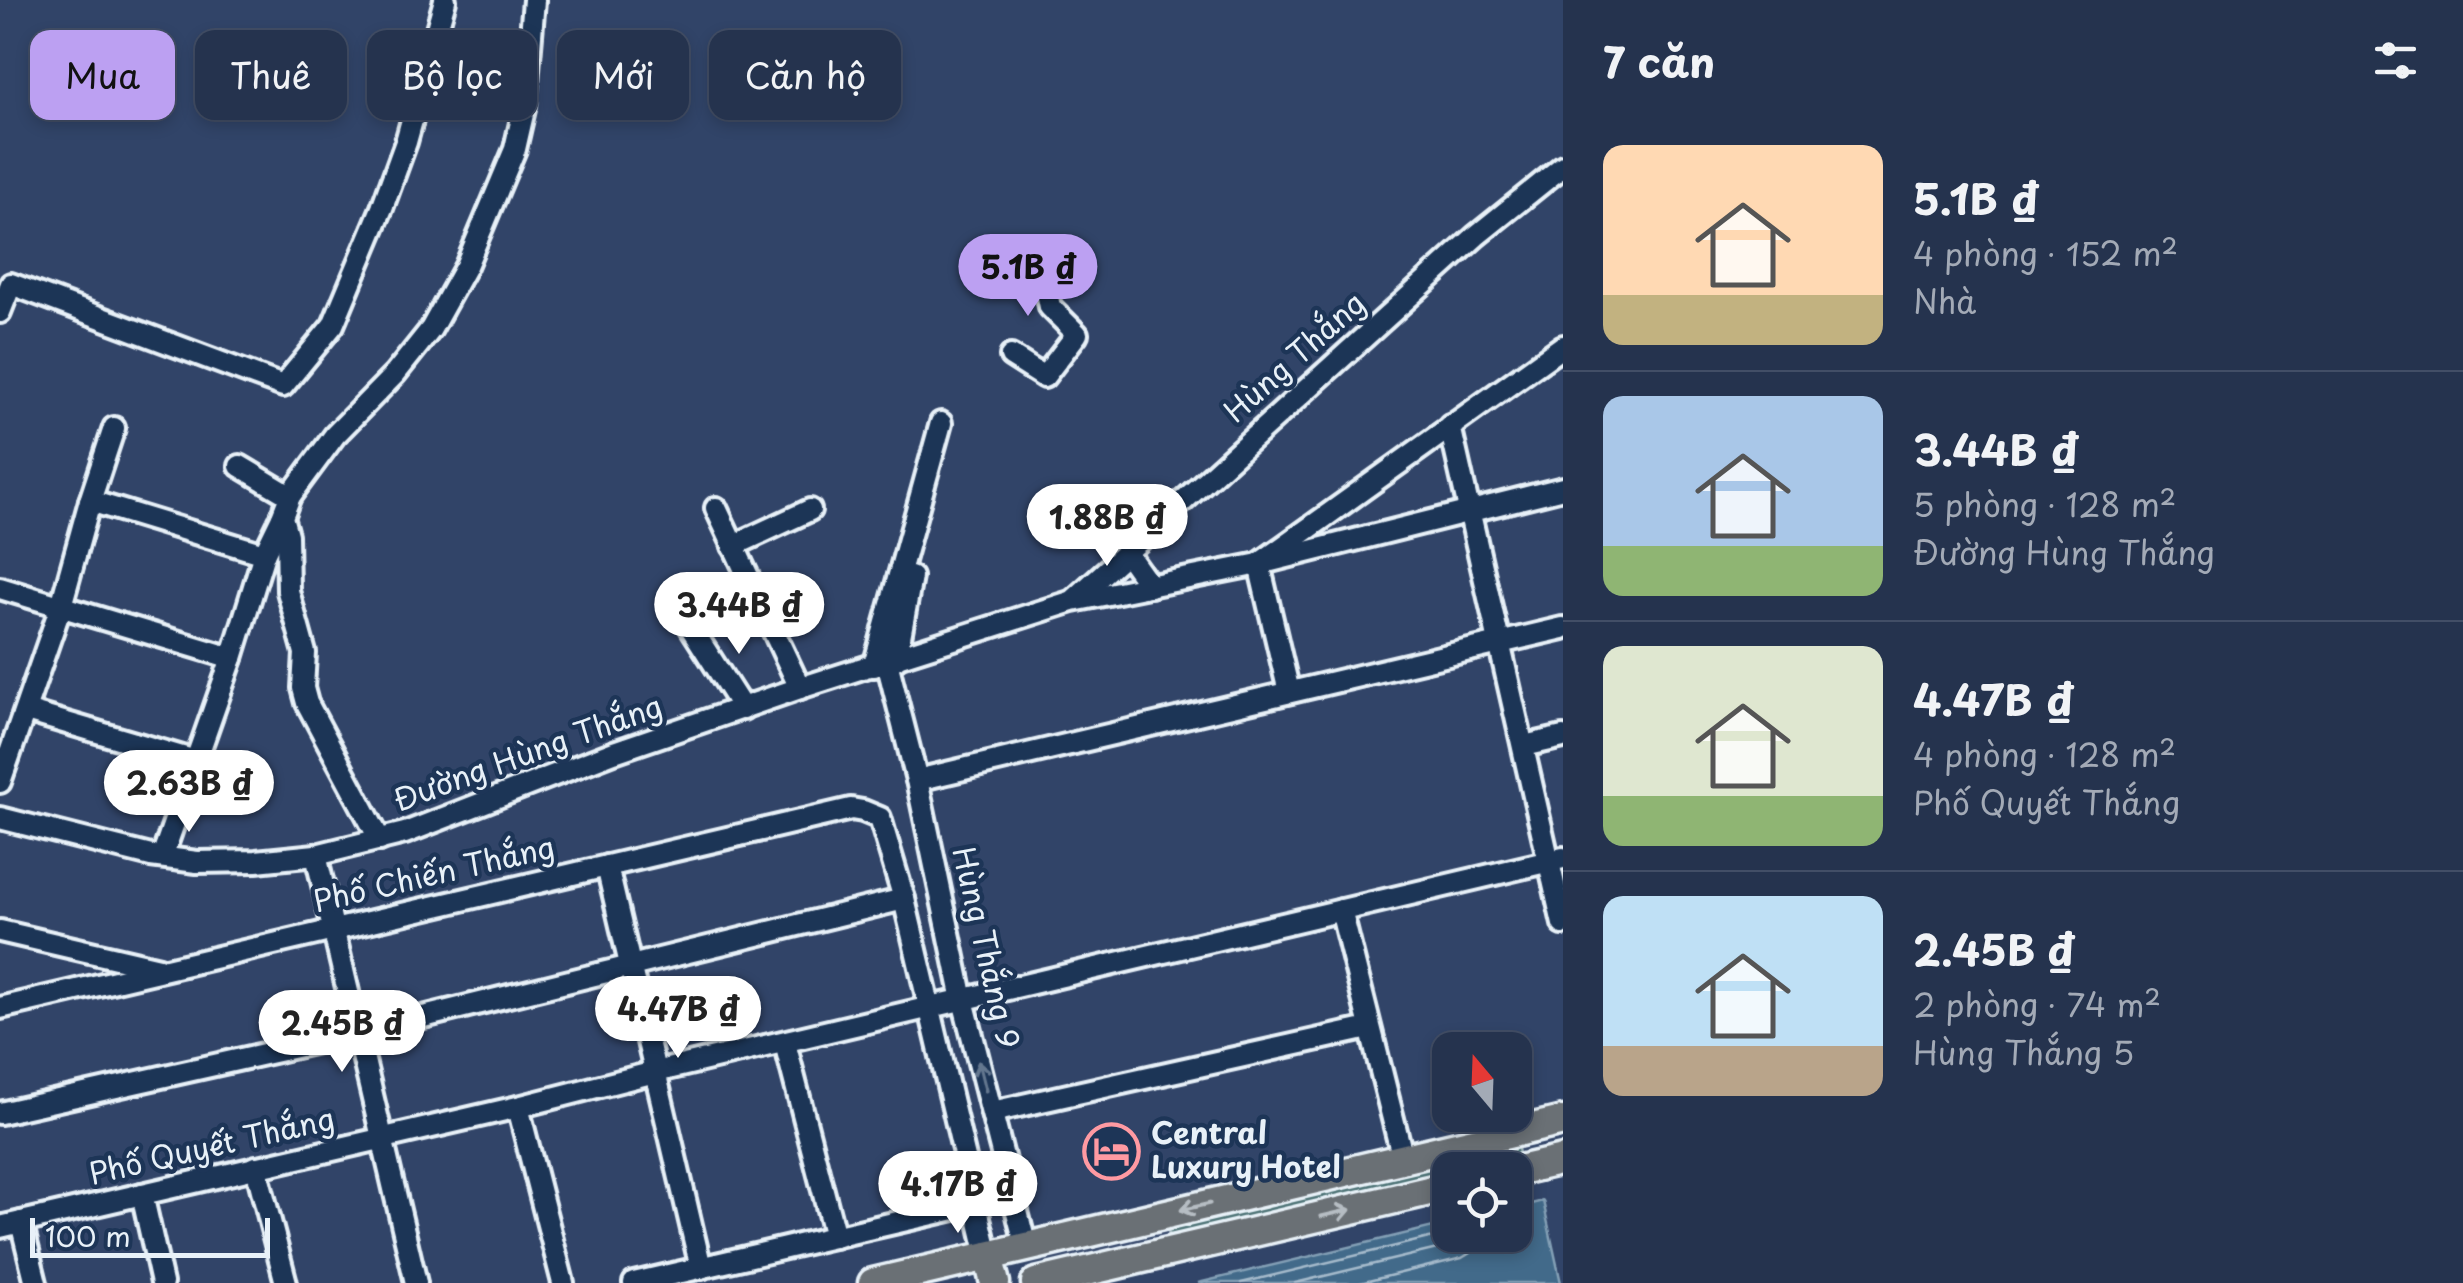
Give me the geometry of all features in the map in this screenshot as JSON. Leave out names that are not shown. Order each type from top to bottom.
[{"type":"main road","points":[[872,1283],[992,1269],[1026,1247],[1563,1121]]},
{"type":"main road","points":[[1532,1167],[1563,1160]]},
{"type":"main road","points":[[1026,1247],[1036,1283],[1432,1190]]},
{"type":"street","points":[[0,312],[11,284],[282,386],[333,325],[406,142],[445,0]]},
{"type":"street","name":"Đường Hùng Thắng","points":[[534,0],[525,105],[515,149],[466,266],[431,329],[395,374],[335,435],[290,496],[282,517],[287,530],[288,591],[305,653],[303,688],[307,703],[380,840],[614,752],[1073,601],[1259,564],[1563,488]]},
{"type":"street","name":"Hùng Thắng","points":[[1073,601],[1476,236],[1563,166]]},
{"type":"street","points":[[1012,356],[1044,377],[1077,334],[1050,307],[1042,268]]},
{"type":"street","points":[[1289,692],[1259,564],[1563,346]]},
{"type":"street","points":[[886,662],[941,423]]},
{"type":"street","points":[[1450,426],[1524,746],[1556,859],[1563,924]]},
{"type":"street","points":[[0,782],[61,606],[114,428]]},
{"type":"street","points":[[240,466],[290,496]]},
{"type":"street","points":[[90,500],[264,554]]},
{"type":"street","points":[[716,508],[800,688]]},
{"type":"street","points":[[733,546],[810,510]]},
{"type":"street","points":[[886,662],[930,514]]},
{"type":"street","points":[[162,857],[264,554],[282,517]]},
{"type":"street","points":[[1126,552],[1150,586]]},
{"type":"street","points":[[0,588],[232,658]]},
{"type":"street","points":[[699,599],[681,612],[743,709]]},
{"type":"street","points":[[917,780],[1563,628]]},
{"type":"street","name":"Hùng Thắng 9","points":[[886,662],[917,780],[963,1000],[1026,1247]]},
{"type":"street","points":[[26,710],[196,761]]},
{"type":"street","points":[[1524,746],[1563,737]]},
{"type":"street","name":"Phố Chiến Thắng","points":[[0,1008],[851,809],[880,818],[904,898]]},
{"type":"street","points":[[0,818],[197,862],[316,855],[380,840]]},
{"type":"street","points":[[316,855],[416,1283]]},
{"type":"street","name":"Phố Quyết Thắng","points":[[10,1224],[1556,859]]},
{"type":"street","points":[[608,866],[701,1268]]},
{"type":"street","points":[[0,1113],[358,1033],[904,898],[992,1269]]},
{"type":"street","points":[[1341,910],[1402,1159]]},
{"type":"street","points":[[0,932],[164,969]]},
{"type":"street","points":[[992,1112],[1369,1028]]},
{"type":"street","points":[[785,1043],[836,1237]]},
{"type":"street","points":[[518,1106],[563,1283]]},
{"type":"street","points":[[256,1167],[286,1283]]},
{"type":"street","points":[[142,1194],[162,1283]]},
{"type":"street","points":[[634,1283],[976,1204]]},
{"type":"street","points":[[10,1224],[36,1283]]},
{"type":"green space","points":[[1514,1147],[1519,1152],[1492,1152]]},
{"type":"green space","points":[[1432,1166],[1432,1177],[1174,1238],[1168,1231],[1172,1226]]},
{"type":"water","points":[[1543,1201],[1561,1283],[1198,1283],[1432,1227],[1432,1252],[1532,1252],[1532,1204]]},
{"type":"place","name":"Central Luxury Hotel","points":[[1112,1151]]}]
